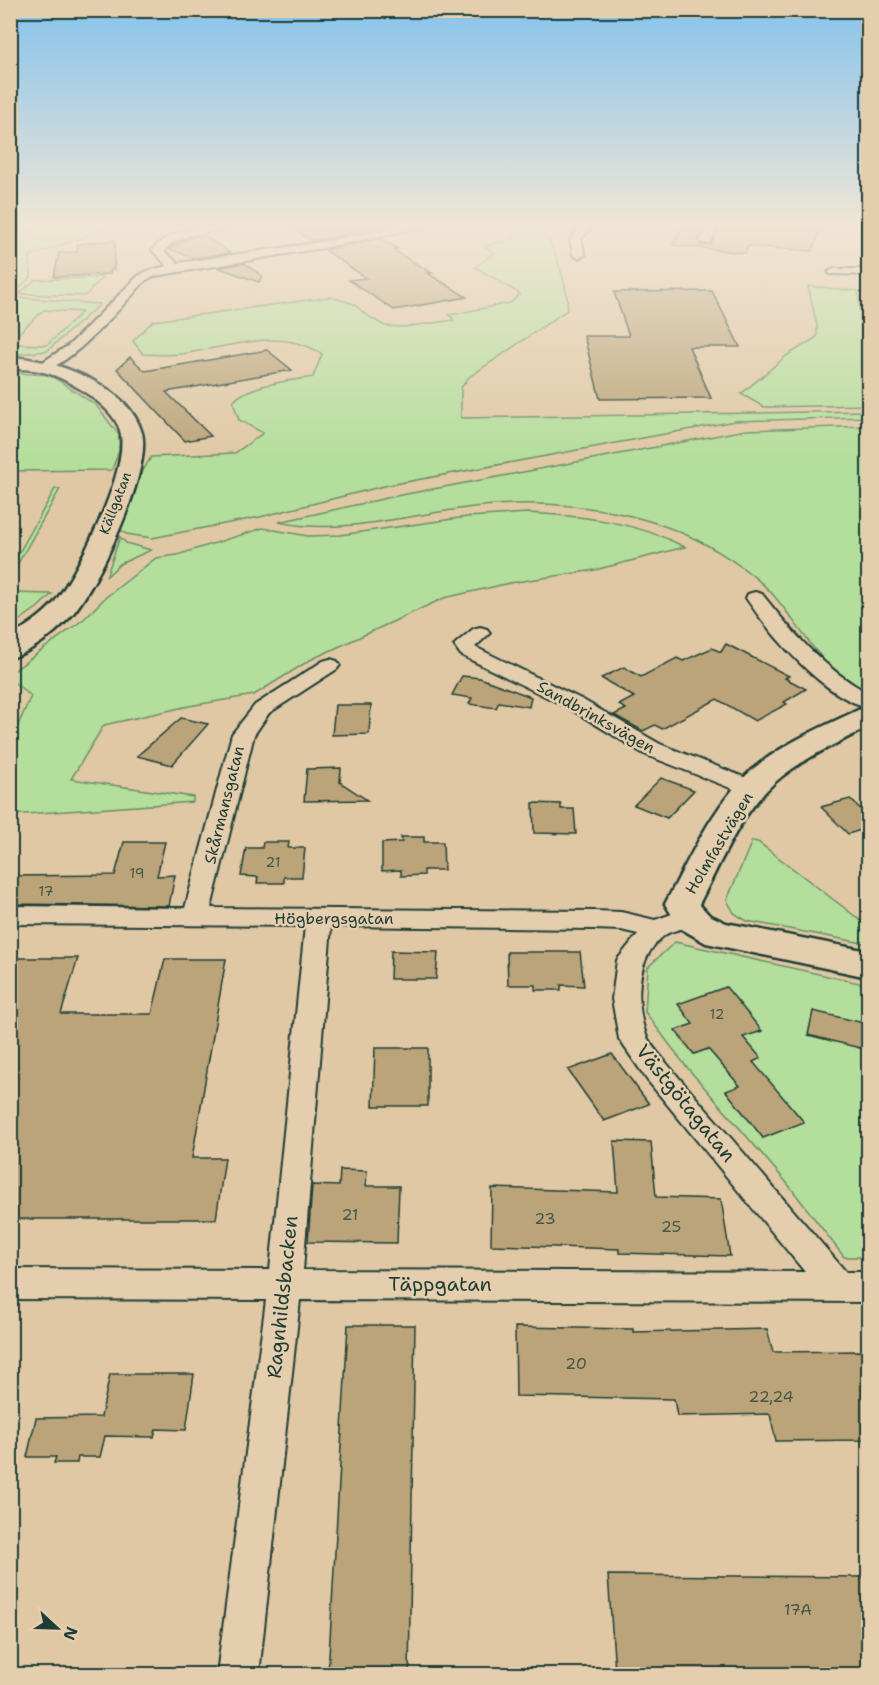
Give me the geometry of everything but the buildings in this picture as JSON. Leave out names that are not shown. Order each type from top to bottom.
[{"type":"street","points":[[46,366],[74,348],[118,303]]},
{"type":"street","name":"Källgatan","points":[[10,363],[46,366],[75,377],[111,402],[132,434],[132,450],[127,477],[76,591],[61,611],[10,650]]},
{"type":"street","points":[[755,598],[790,644],[850,692],[868,701]]},
{"type":"street","name":"Sandbrinksvägen","points":[[480,633],[464,645],[468,651],[576,704],[652,749],[751,788]]},
{"type":"street","name":"Skårmansgatan","points":[[196,916],[243,734],[262,710],[330,665]]},
{"type":"street","name":"Holmfastvägen","points":[[868,716],[779,764],[751,788],[731,817],[682,904],[689,917],[699,927],[719,934],[868,964]]},
{"type":"street","name":"Högbergsgatan","points":[[10,915],[594,920],[621,921],[656,929]]},
{"type":"street","points":[[656,929],[689,917]]},
{"type":"street","name":"Ragnhildsbacken","points":[[238,1674],[285,1283],[319,918]]},
{"type":"street","name":"Västgötagatan","points":[[656,929],[630,960],[626,999],[633,1039],[658,1072],[853,1287]]},
{"type":"street","name":"Täppgatan","points":[[10,1284],[285,1283],[853,1287]]},
{"type":"green space","points":[[11,303],[100,304],[47,351],[11,355],[11,344],[47,345],[82,312],[44,310],[11,340]]},
{"type":"green space","points":[[289,303],[350,303],[385,326],[404,327],[454,320],[449,315],[510,303],[567,303],[567,310],[468,378],[461,388],[461,418],[868,411],[868,417],[735,421],[384,486],[260,517],[152,538],[126,534],[120,529],[117,516],[151,457],[235,453],[263,433],[239,420],[233,402],[258,387],[313,377],[322,354],[288,341],[271,340],[234,344],[176,355],[143,354],[133,341],[153,321]]},
{"type":"green space","points":[[812,303],[859,303],[861,325],[868,327],[868,405],[764,407],[741,394],[786,356],[817,337]]},
{"type":"green space","points":[[11,373],[50,375],[96,405],[119,435],[119,451],[112,470],[11,471]]},
{"type":"green space","points":[[868,426],[868,693],[839,675],[816,651],[775,597],[756,578],[732,560],[682,533],[629,515],[572,506],[515,504],[459,509],[346,526],[301,526],[279,522],[396,496],[746,430]]},
{"type":"green space","points":[[55,489],[60,489],[16,567],[11,567]]},
{"type":"green space","points":[[527,513],[607,521],[647,531],[685,547],[595,570],[510,583],[444,598],[310,660],[254,695],[189,706],[104,725],[71,779],[193,797],[193,802],[11,815],[11,741],[31,696],[11,680],[11,673],[84,619],[106,597],[156,558],[177,555],[263,528],[308,536],[340,535],[467,517]]},
{"type":"green space","points":[[120,537],[126,543],[151,550],[120,564],[106,577]]},
{"type":"green space","points":[[11,593],[52,594],[37,608],[11,626]]},
{"type":"green space","points":[[752,841],[758,842],[868,926],[868,944],[747,921],[734,913],[727,900]]},
{"type":"green space","points":[[675,942],[868,985],[868,1257],[844,1257],[787,1183],[685,1065],[645,1012],[648,967]]}]
